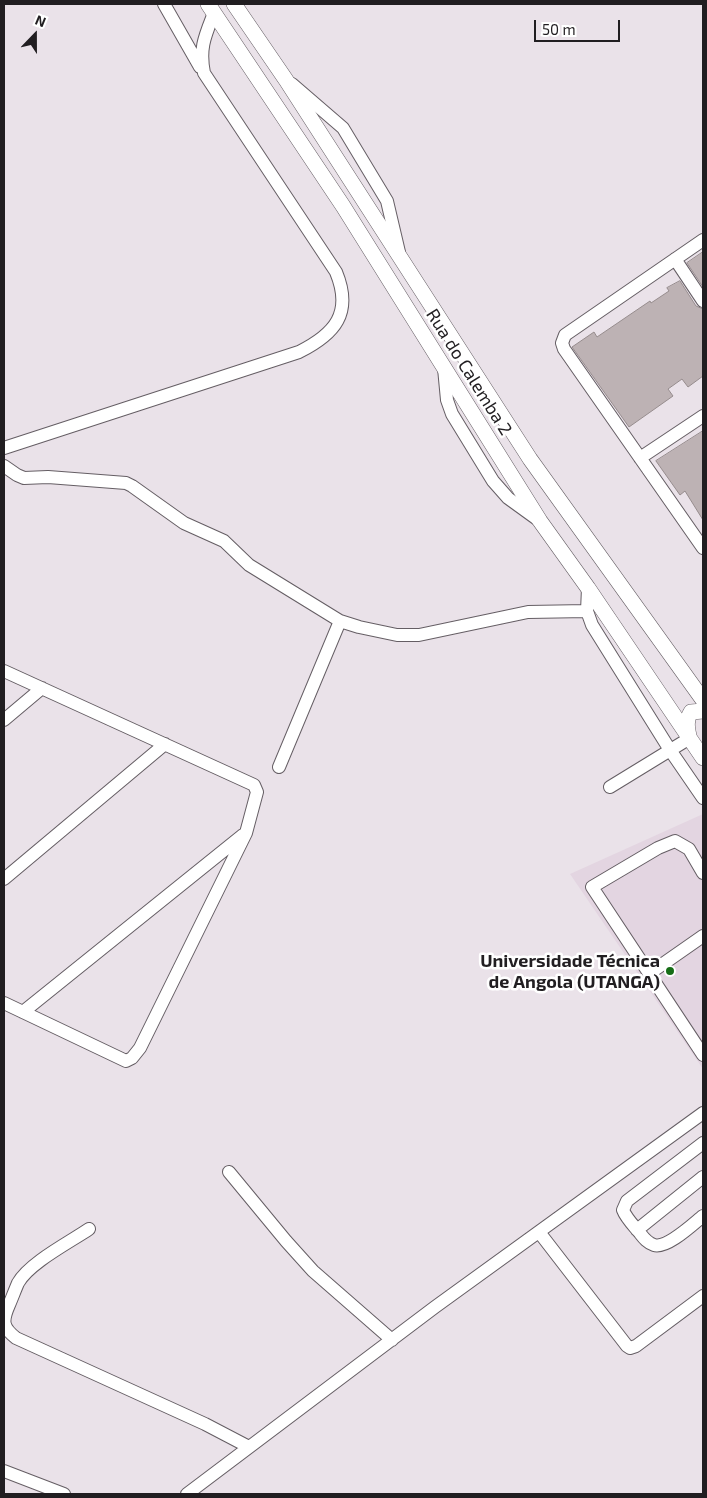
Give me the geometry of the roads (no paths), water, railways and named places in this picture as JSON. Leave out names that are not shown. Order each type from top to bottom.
[{"type":"main road","name":"Rua do Calemba 2","points":[[234,4],[286,80],[530,459],[703,700]]},
{"type":"main road","name":"Rua do Calemba 2","points":[[211,8],[298,136],[444,365],[540,521],[588,588],[703,758]]},
{"type":"main road","points":[[690,738],[687,724],[688,718],[692,712],[703,711]]},
{"type":"street","points":[[4,448],[299,352],[326,336],[336,324],[344,298],[342,285],[336,272],[204,73],[164,4]]},
{"type":"street","points":[[204,73],[201,58],[203,40],[211,8]]},
{"type":"street","points":[[286,80],[343,128],[387,201],[401,259]]},
{"type":"street","points":[[703,240],[562,338],[564,349],[703,548]]},
{"type":"street","points":[[676,259],[703,301]]},
{"type":"street","points":[[640,458],[703,416]]},
{"type":"street","points":[[4,466],[11,472],[24,478],[48,477],[132,486],[184,523],[220,538],[249,565],[340,621],[359,627],[406,636],[420,635],[528,612],[587,611]]},
{"type":"street","points":[[588,588],[587,611],[592,625],[670,750],[703,798]]},
{"type":"street","points":[[279,767],[340,621]]},
{"type":"street","points":[[4,1003],[126,1061],[132,1058],[140,1048],[246,833],[257,796],[257,788],[254,785],[42,688],[6,676]]},
{"type":"street","points":[[4,720],[42,688]]},
{"type":"street","points":[[610,787],[690,738]]},
{"type":"street","points":[[4,879],[165,744]]},
{"type":"street","points":[[23,1012],[246,833]]},
{"type":"street","points":[[703,873],[689,849],[675,841],[658,848],[592,887],[703,1055]]},
{"type":"street","points":[[650,973],[703,936]]},
{"type":"street","points":[[187,1494],[392,1340],[703,1113]]},
{"type":"street","points":[[703,1142],[625,1204],[624,1213],[649,1243],[662,1246],[703,1216]]},
{"type":"street","points":[[229,1172],[286,1242],[313,1270],[392,1340]]},
{"type":"street","points":[[638,1230],[703,1177]]},
{"type":"street","points":[[89,1229],[40,1262],[19,1282],[4,1319],[4,1326],[9,1332],[25,1342],[205,1424],[249,1447]]},
{"type":"street","points":[[539,1232],[630,1348],[636,1346],[703,1296]]},
{"type":"street","points":[[4,1471],[64,1494]]},
{"type":"place","name":"Universidade Técnica de Angola (UTANGA)","points":[[670,971]]}]
